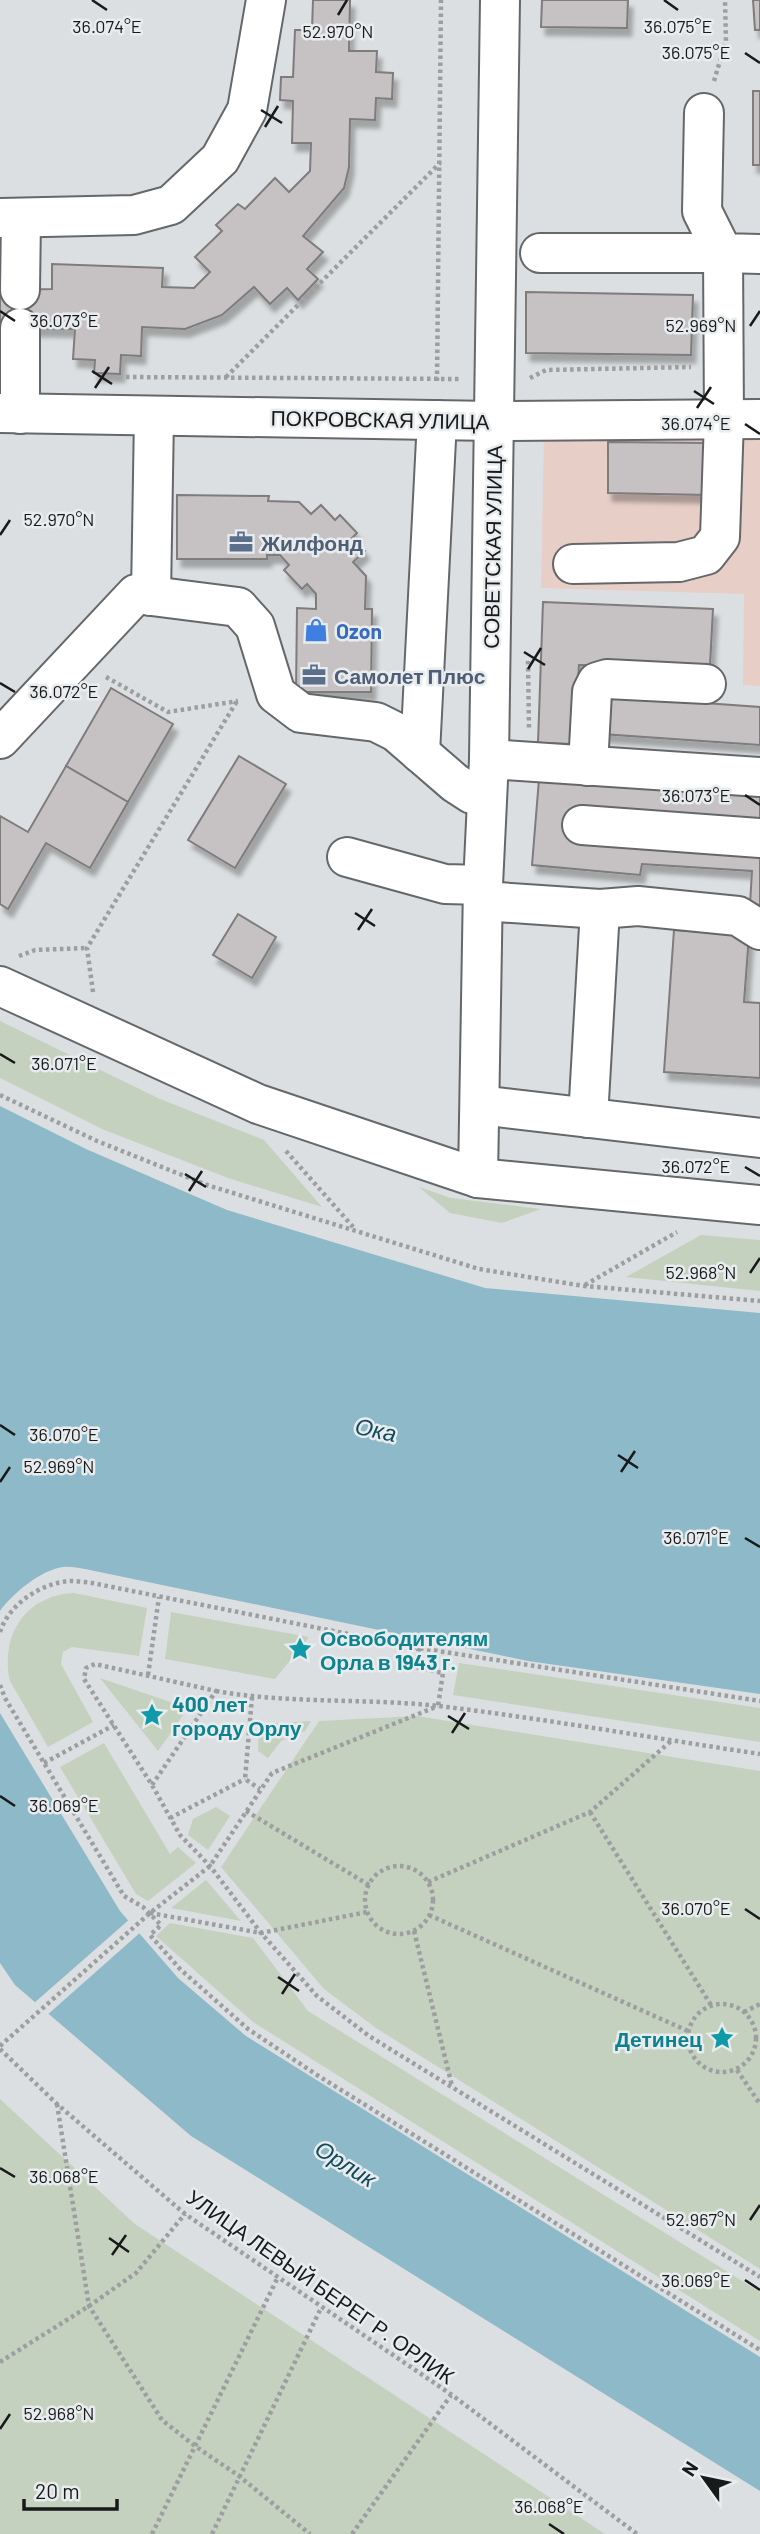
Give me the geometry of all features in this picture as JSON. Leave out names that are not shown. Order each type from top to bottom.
[{"type":"street","points":[[20,290],[10,218],[134,215],[171,205],[220,159],[247,110],[266,0]]},
{"type":"street","name":"СОВЕТСКАЯ УЛИЦА","points":[[478,1178],[487,797],[512,421],[500,0]]},
{"type":"street","points":[[573,564],[680,562],[706,555],[720,537],[742,419],[724,366],[723,253],[702,211],[704,113]]},
{"type":"street","points":[[540,253],[760,254]]},
{"type":"street","points":[[10,414],[20,328]]},
{"type":"street","name":"ПОКРОВСКАЯ УЛИЦА","points":[[10,414],[512,421],[742,419]]},
{"type":"street","points":[[151,596],[154,416]]},
{"type":"street","points":[[420,753],[437,420]]},
{"type":"street","points":[[0,739],[136,594],[238,607],[255,626],[276,694],[301,713],[376,722],[396,732],[455,783],[472,794],[487,797]]},
{"type":"street","points":[[588,766],[592,692],[597,682],[607,679],[706,684]]},
{"type":"street","points":[[489,760],[760,777]]},
{"type":"street","points":[[582,825],[760,838]]},
{"type":"street","points":[[347,858],[483,893],[600,909],[638,906],[738,916],[760,930]]},
{"type":"street","points":[[588,1118],[600,909]]},
{"type":"street","points":[[6,972],[99,1031],[258,1104],[478,1178],[760,1205]]},
{"type":"street","points":[[480,1105],[760,1138]]},
{"type":"path","points":[[437,420],[442,0]]},
{"type":"path","points":[[704,113],[726,41],[725,0]]},
{"type":"path","points":[[226,378],[440,163]]},
{"type":"path","points":[[116,377],[512,379],[546,370],[724,366]]},
{"type":"path","points":[[512,379],[512,421]]},
{"type":"path","points":[[528,654],[529,762]]},
{"type":"path","points":[[74,660],[168,712],[276,694]]},
{"type":"path","points":[[99,1031],[86,948],[237,701]]},
{"type":"path","points":[[6,972],[35,950],[86,948]]},
{"type":"path","points":[[0,1095],[97,1140],[207,1185],[480,1269],[584,1286],[760,1301]]},
{"type":"path","points":[[278,1142],[356,1230]]},
{"type":"path","points":[[584,1286],[687,1226]]},
{"type":"path","points":[[0,1632],[9,1613],[22,1600],[38,1591],[68,1581],[92,1583],[419,1648],[760,1701]]},
{"type":"path","points":[[149,1675],[159,1597]]},
{"type":"path","points":[[419,1648],[415,1667],[443,1673],[438,1706]]},
{"type":"path","points":[[760,1754],[438,1706],[365,1700],[252,1697],[95,1664],[86,1668],[84,1679],[152,1785],[180,1835],[210,1866],[261,1933],[317,1996],[369,2036],[760,2277]]},
{"type":"path","points":[[0,1685],[5,1698],[124,1896],[161,1925],[150,1935],[180,1969],[248,2029],[317,2075],[760,2350]]},
{"type":"path","points":[[152,1785],[216,1691]]},
{"type":"path","points":[[245,1779],[252,1697]]},
{"type":"path","points":[[0,2048],[148,1915],[210,1866],[272,1773],[438,1706]]},
{"type":"path","points":[[44,1763],[114,1725]]},
{"type":"path","points":[[428,1882],[590,1812],[672,1741]]},
{"type":"path","points":[[245,1779],[260,1789]]},
{"type":"path","points":[[170,1818],[245,1779]]},
{"type":"path","points":[[246,1811],[369,1885]]},
{"type":"path","points":[[590,1812],[711,2005]]},
{"type":"path","points":[[389,1867],[411,1868],[428,1882],[433,1893],[429,1915],[414,1931],[403,1934],[381,1929],[367,1912],[365,1901],[369,1885],[379,1872],[389,1867]]},
{"type":"path","points":[[148,1915],[261,1933],[367,1912]]},
{"type":"path","points":[[429,1915],[688,2031]]},
{"type":"path","points":[[414,1931],[452,2087]]},
{"type":"path","points":[[722,2003],[734,2006],[752,2020],[756,2043],[746,2063],[737,2070],[716,2073],[696,2062],[687,2042],[693,2020],[711,2005],[722,2003]]},
{"type":"path","points":[[744,2012],[760,2004]]},
{"type":"path","name":"УЛИЦА ЛЕВЫЙ БЕРЕГ Р. ОРЛИК","points":[[0,2048],[57,2104],[185,2214],[277,2279],[452,2395],[637,2534]]},
{"type":"path","points":[[737,2070],[760,2104]]},
{"type":"path","points":[[57,2104],[89,2306],[162,2420],[239,2476],[310,2534]]},
{"type":"path","points":[[0,2362],[136,2273],[185,2214]]},
{"type":"path","points":[[152,2534],[277,2279]]},
{"type":"path","points":[[212,2534],[321,2308]]},
{"type":"path","points":[[352,2534],[452,2395]]},
{"type":"shaded area","points":[[544,434],[760,435],[760,686],[743,685],[744,594],[541,588]]},
{"type":"green space","points":[[0,1021],[160,1099],[264,1140],[322,1207],[228,1178],[102,1129],[0,1078]]},
{"type":"green space","points":[[419,1187],[451,1198],[541,1209],[502,1223],[450,1213]]},
{"type":"green space","points":[[701,1235],[760,1240],[760,1291],[626,1277]]},
{"type":"green space","points":[[74,1593],[147,1608],[139,1656],[72,1647],[63,1652],[61,1664],[93,1722],[48,1747],[10,1681],[9,1648],[13,1633],[30,1610],[57,1595]]},
{"type":"green space","points":[[171,1612],[309,1637],[275,1679],[165,1659]]},
{"type":"green space","points":[[459,1663],[760,1708],[760,1742],[453,1695]]},
{"type":"green space","points":[[100,1678],[188,1708],[158,1751]]},
{"type":"green space","points":[[417,1716],[760,1771],[760,2269],[376,2028],[324,1989],[221,1867],[319,1721]]},
{"type":"green space","points":[[311,1721],[305,1731],[281,1741],[268,1758],[258,1751],[259,1724]]},
{"type":"green space","points":[[104,1743],[170,1854],[178,1847],[196,1863],[148,1901],[136,1894],[60,1767]]},
{"type":"green space","points":[[216,1807],[230,1816],[208,1850],[188,1835],[193,1819]]},
{"type":"green space","points":[[206,1880],[241,1921],[171,1908]]},
{"type":"green space","points":[[170,1923],[253,1938],[308,2011],[760,2292],[760,2341],[253,2022],[156,1936]]},
{"type":"green space","points":[[0,2099],[135,2224],[605,2534],[0,2534]]},
{"type":"water","name":"Ока","points":[[0,1106],[86,1149],[227,1210],[485,1288],[760,1313],[760,1694],[528,1661],[71,1567],[55,1569],[37,1577],[12,1597],[0,1611]]},
{"type":"water","name":"Орлик","points":[[0,1713],[120,1911],[178,1978],[246,2036],[760,2357],[760,2491],[191,2136],[15,1985],[0,1963]]},
{"type":"pier","points":[[131,1918],[142,1931],[46,2016],[33,2004]]},
{"type":"building","points":[[313,0],[350,0],[349,51],[377,51],[376,72],[393,73],[392,99],[376,98],[375,120],[350,119],[349,167],[344,188],[303,236],[323,252],[307,269],[318,279],[298,300],[287,288],[270,304],[254,287],[222,315],[185,329],[142,327],[141,356],[121,355],[120,374],[94,373],[95,360],[73,359],[75,329],[12,328],[12,290],[52,289],[52,264],[163,268],[162,287],[194,288],[210,272],[195,257],[222,231],[216,225],[238,204],[245,209],[275,178],[289,192],[310,171],[311,143],[292,143],[293,101],[280,100],[281,77],[293,77],[295,30],[312,30]]},
{"type":"building","points":[[542,0],[628,0],[627,28],[541,27]]},
{"type":"building","points":[[753,0],[760,0],[760,30],[755,30]]},
{"type":"building","points":[[753,91],[760,91],[760,165],[753,165]]},
{"type":"building","points":[[0,256],[12,256],[12,335],[0,335]]},
{"type":"building","points":[[526,292],[693,295],[691,355],[526,353]]},
{"type":"building","points":[[608,442],[710,443],[709,495],[608,493]]},
{"type":"building","points":[[177,495],[269,496],[268,501],[299,502],[311,514],[321,505],[335,520],[340,515],[357,533],[352,538],[365,551],[353,562],[366,576],[365,609],[372,609],[371,692],[296,692],[297,608],[316,609],[316,594],[307,584],[302,589],[284,570],[289,565],[280,555],[267,555],[267,559],[177,559]]},
{"type":"building","points":[[543,602],[713,609],[710,665],[579,665],[574,744],[538,743]]},
{"type":"building","points":[[111,688],[173,724],[128,802],[66,766]]},
{"type":"building","points":[[605,696],[760,707],[760,745],[602,734]]},
{"type":"building","points":[[239,756],[286,784],[235,868],[188,840]]},
{"type":"building","points":[[66,766],[128,802],[90,868],[46,843],[8,909],[0,904],[0,816],[28,832]]},
{"type":"building","points":[[539,779],[760,790],[760,819],[569,810],[568,836],[760,849],[760,905],[750,904],[752,871],[642,864],[640,875],[532,865]]},
{"type":"building","points":[[238,914],[276,937],[252,978],[213,955]]},
{"type":"building","points":[[674,930],[749,935],[744,1002],[760,1003],[760,1078],[664,1072]]},
{"type":"place","name":"Жилфонд","points":[[241,542]]},
{"type":"place","name":"Ozon","points":[[316,630]]},
{"type":"place","name":"Самолет Плюс","points":[[314,675]]},
{"type":"place","name":"Освободителям Орла в 1943 г.","points":[[300,1649]]},
{"type":"place","name":"400 лет городу Орлу","points":[[152,1715]]},
{"type":"place","name":"Детинец","points":[[722,2038]]}]
